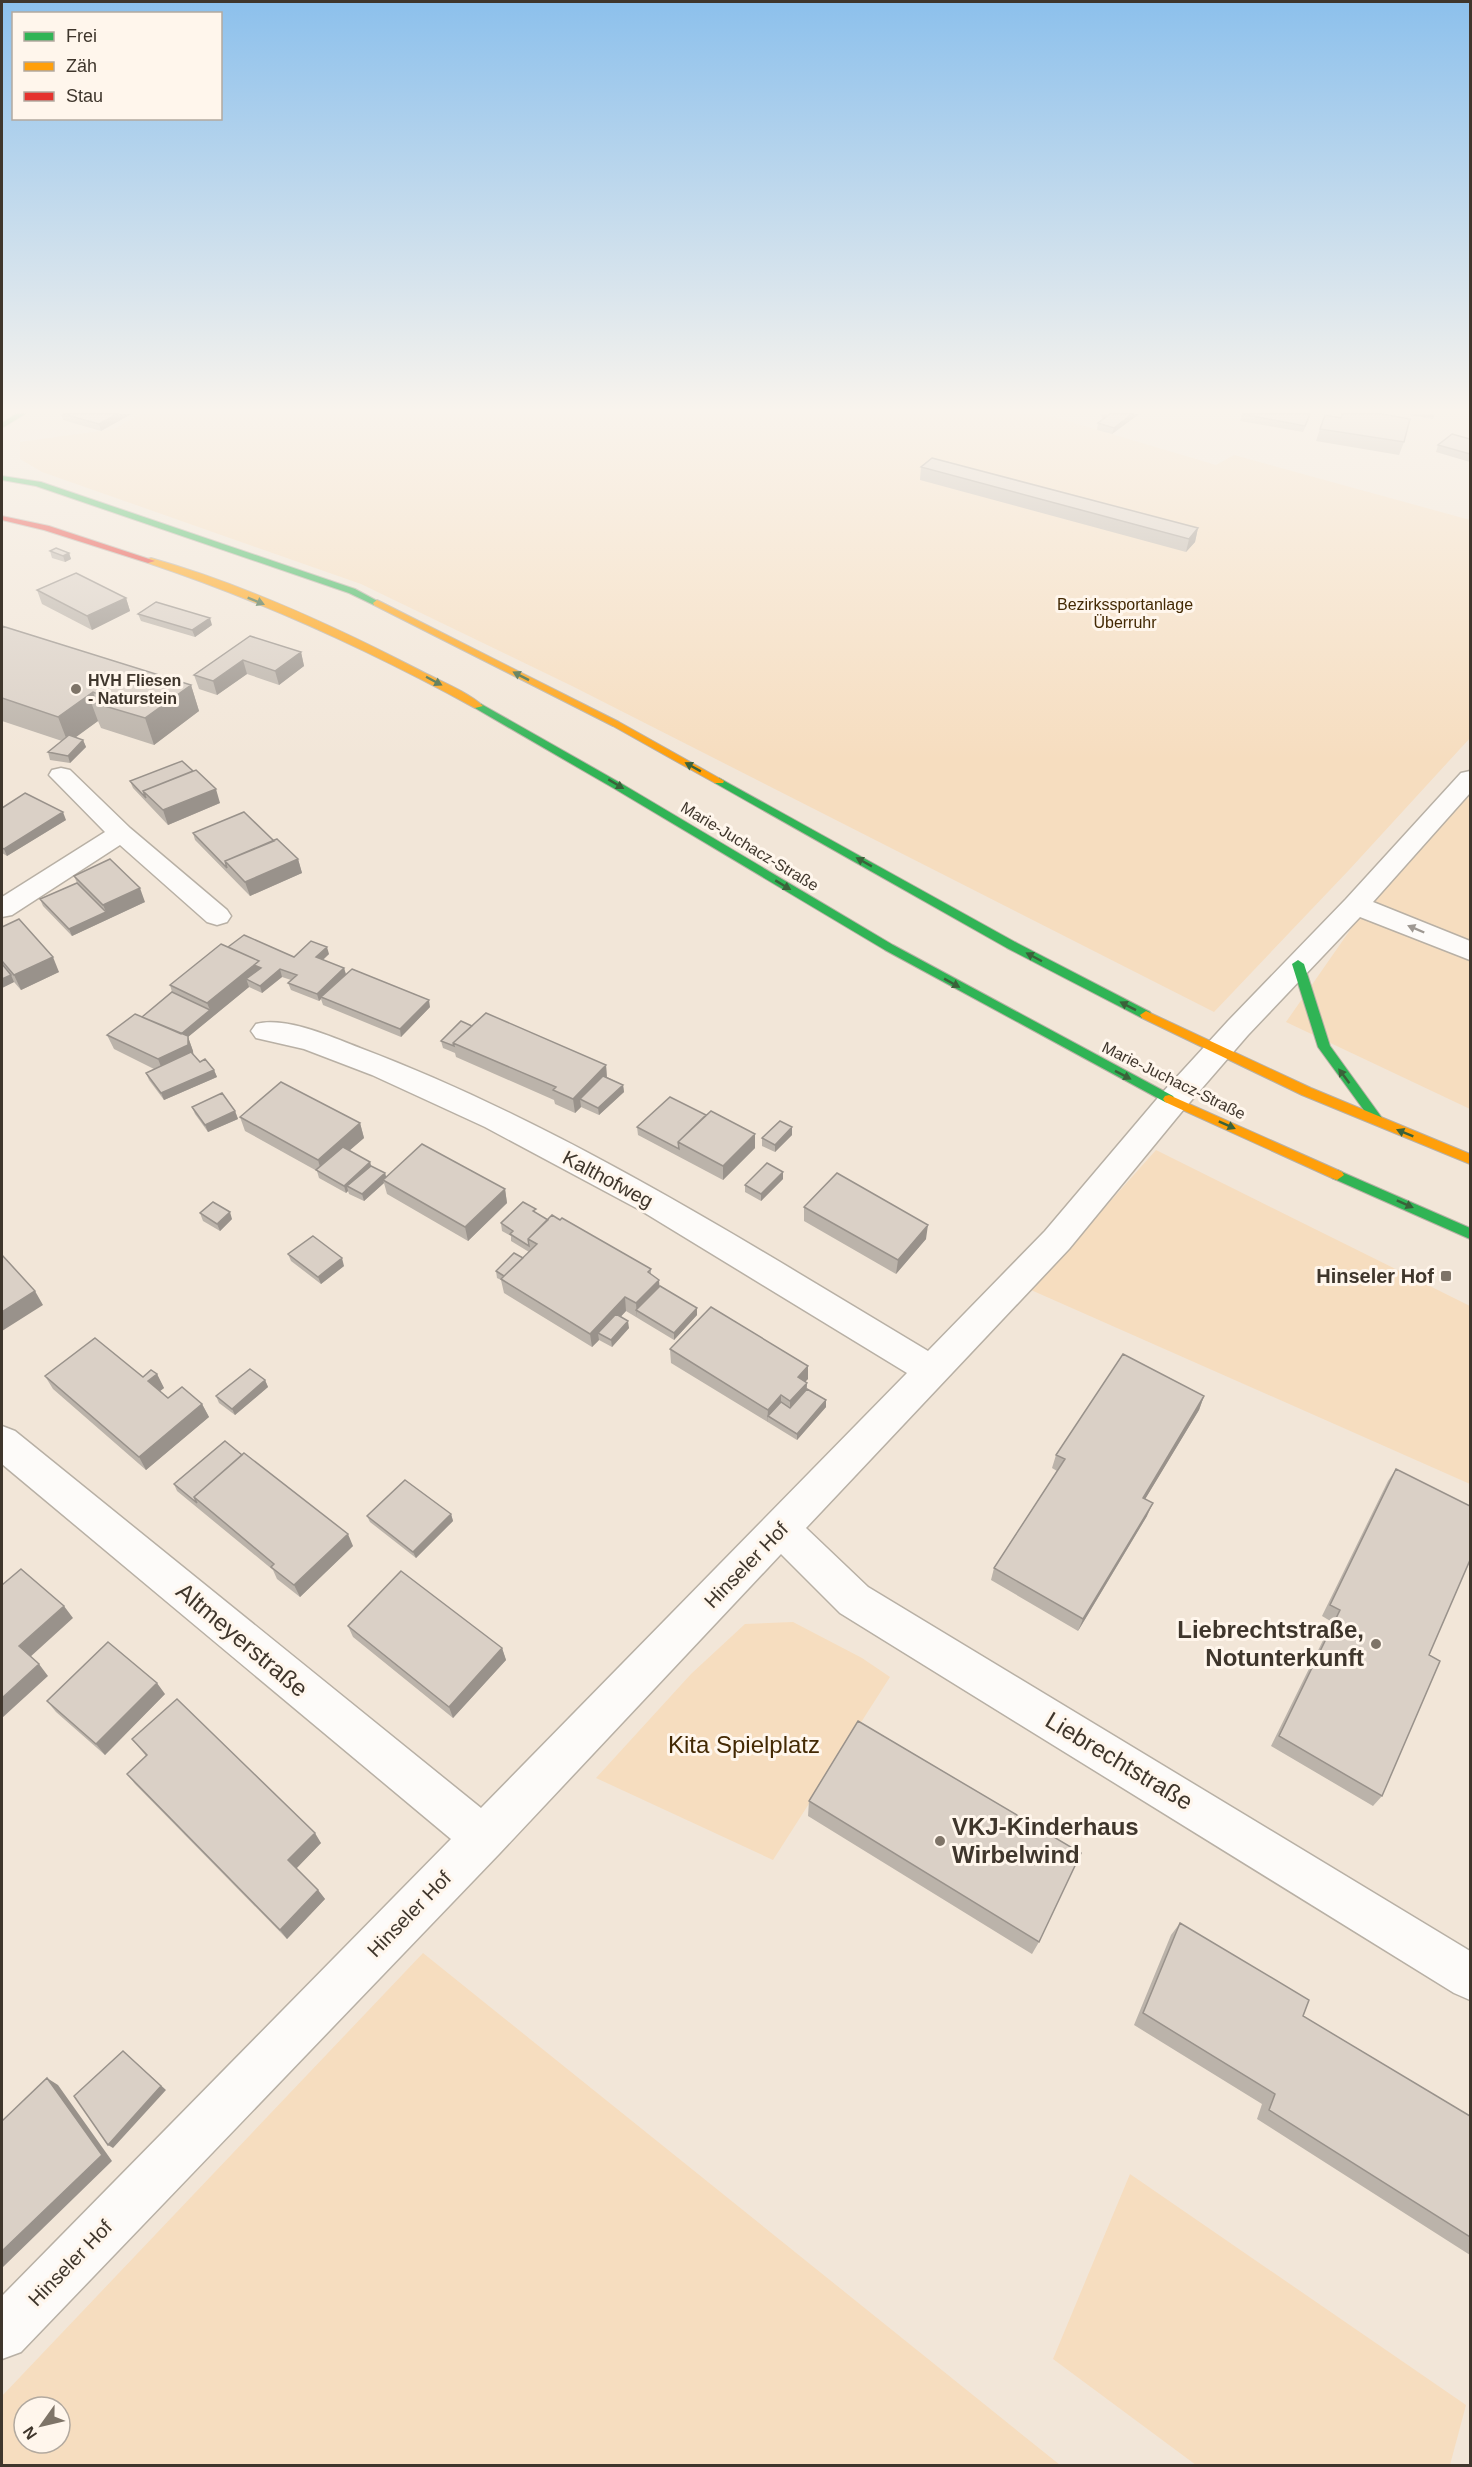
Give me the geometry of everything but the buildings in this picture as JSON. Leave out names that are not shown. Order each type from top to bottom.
[{"type":"main road","name":"Marie-Juchacz-Straße","points":[[50,529],[177,569],[300,618],[430,679],[566,754],[850,926],[1028,1026],[1173,1101],[1470,1234]]},
{"type":"main road","name":"Marie-Juchacz-Straße","points":[[170,529],[352,591],[616,724],[1011,945],[1217,1052],[1379,1123],[1470,1159]]},
{"type":"main road","points":[[1298,964],[1324,1047],[1379,1123]]},
{"type":"street","points":[[61,776],[120,833],[217,916]]},
{"type":"street","name":"Hinseler Hof","points":[[2,2333],[483,1838],[1057,1240],[1173,1101],[1298,964],[1356,905],[1470,778]]},
{"type":"street","points":[[2,909],[120,833]]},
{"type":"street","points":[[1356,905],[1470,951]]},
{"type":"street","name":"Kalthofweg","points":[[266,1030],[310,1040],[383,1068],[496,1119],[651,1201],[931,1370]]},
{"type":"street","name":"Altmeyerstraße","points":[[2,1442],[483,1838]]},
{"type":"street","name":"Liebrechtstraße","points":[[781,1529],[854,1600],[1470,1977]]},
{"type":"green space","name":"Bezirkssportanlage Überruhr","points":[[205,529],[1470,529],[1470,738],[1214,1012],[574,687],[361,584]]},
{"type":"green space","points":[[1470,787],[1470,947],[1369,907]]},
{"type":"green space","points":[[1364,910],[1470,953],[1470,1109],[1286,1022]]},
{"type":"green space","points":[[1156,1150],[1470,1306],[1470,1484],[1031,1290]]},
{"type":"green space","name":"Kita Spielplatz","points":[[793,1622],[862,1658],[890,1677],[773,1860],[596,1778],[691,1674],[745,1624]]},
{"type":"green space","points":[[423,1953],[1060,2465],[2,2465],[2,2396]]},
{"type":"green space","points":[[1130,2174],[1466,2405],[1450,2465],[1196,2465],[1053,2359]]},
{"type":"traffic: fast","points":[[170,529],[352,591],[377,603]]},
{"type":"traffic: fast","points":[[478,706],[618,786],[889,948],[1169,1099]]},
{"type":"traffic: fast","points":[[719,781],[1011,945],[1146,1015]]},
{"type":"traffic: fast","points":[[1298,964],[1324,1047],[1378,1121]]},
{"type":"traffic: fast","points":[[1337,1175],[1470,1234]]},
{"type":"traffic: slow","points":[[151,561],[235,590],[318,625],[400,664],[478,706]]},
{"type":"traffic: slow","points":[[377,603],[616,724],[719,781]]},
{"type":"traffic: slow","points":[[1146,1015],[1306,1092],[1470,1159]]},
{"type":"traffic: slow","points":[[1169,1099],[1337,1175]]},
{"type":"traffic: jam","points":[[50,529],[151,561]]},
{"type":"place","name":"HVH Fliesen - Naturstein","points":[[76,689]]},
{"type":"place","name":"Hinseler Hof","points":[[1446,1276]]},
{"type":"place","name":"Liebrechtstraße, Notunterkunft","points":[[1376,1644]]},
{"type":"place","name":"VKJ-Kinderhaus Wirbelwind","points":[[940,1841]]}]
